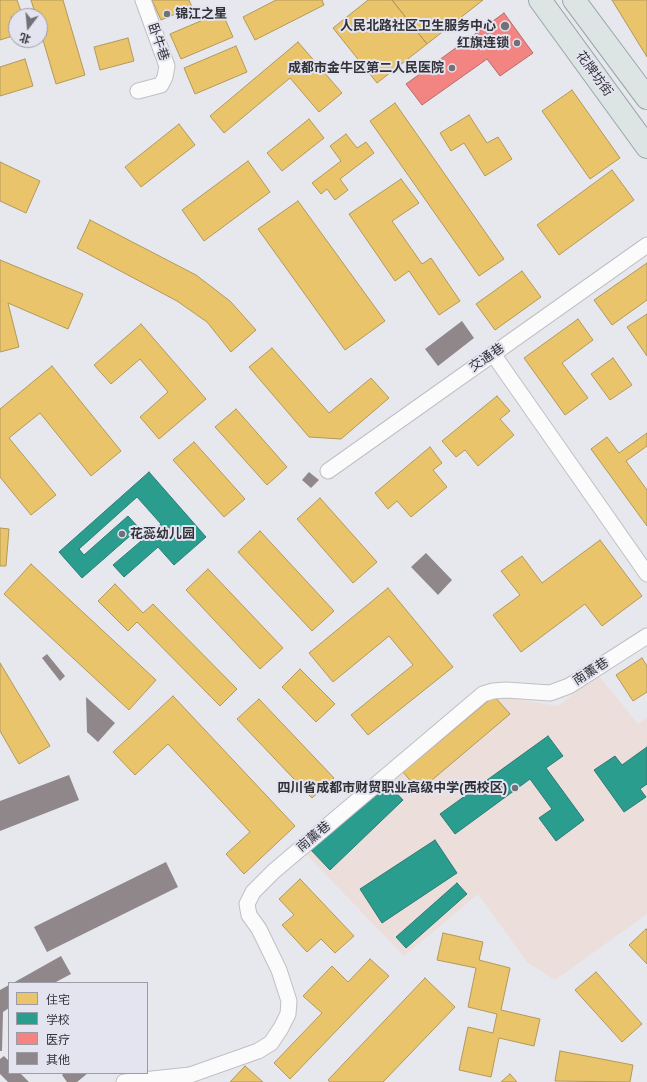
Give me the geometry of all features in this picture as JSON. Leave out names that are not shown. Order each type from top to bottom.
[{"type":"main road","name":"花牌坊街","points":[[540,0],[647,147]]},
{"type":"main road","points":[[574,0],[647,98]]},
{"type":"street","name":"卧牛巷","points":[[138,91],[161,85],[165,77],[167,66],[143,0]]},
{"type":"street","name":"交通巷","points":[[328,471],[647,245]]},
{"type":"street","points":[[493,354],[647,574]]},
{"type":"street","name":"南薰巷","points":[[124,1082],[190,1075],[258,1051],[271,1043],[288,1014],[289,1001],[279,970],[259,929],[249,915],[247,904],[253,892],[280,866],[483,694],[493,691],[506,690],[550,693],[569,686],[647,636]]},
{"type":"shaded area","name":"四川省成都市财贸职业高级中学(西校区)","points":[[598,675],[638,724],[647,718],[647,914],[555,980],[527,962],[478,894],[404,956],[304,852],[494,696],[558,706]]},
{"type":"building: 住宅","points":[[0,0],[17,0],[20,8],[8,8],[8,38],[0,40]]},
{"type":"building: 住宅","points":[[31,0],[63,0],[85,75],[56,84],[45,48],[48,48],[48,8],[34,8]]},
{"type":"building: 住宅","name":"锦江之星","points":[[152,0],[189,0],[192,7],[161,20]]},
{"type":"building: 住宅","points":[[276,0],[322,0],[324,5],[255,40],[243,17]]},
{"type":"building: 住宅","points":[[368,0],[392,0],[427,44],[377,83],[333,28]]},
{"type":"building: 住宅","points":[[392,0],[483,0],[427,44]]},
{"type":"building: 住宅","points":[[612,0],[647,0],[647,57],[639,44]]},
{"type":"building: 住宅","points":[[222,12],[233,37],[181,59],[170,34]]},
{"type":"building: 住宅","points":[[128,38],[134,61],[100,70],[94,47]]},
{"type":"building: 住宅","points":[[298,42],[342,93],[319,112],[290,78],[224,133],[210,116]]},
{"type":"building: 住宅","points":[[236,46],[247,72],[195,94],[184,68]]},
{"type":"building: 住宅","points":[[25,59],[33,86],[0,96],[0,67]]},
{"type":"building: 住宅","points":[[572,90],[620,158],[590,179],[542,111]]},
{"type":"building: 住宅","points":[[395,103],[504,259],[479,276],[370,121]]},
{"type":"building: 住宅","points":[[469,115],[487,143],[498,137],[512,159],[485,176],[464,143],[451,151],[440,133]]},
{"type":"building: 住宅","points":[[309,119],[324,138],[282,171],[267,153]]},
{"type":"building: 住宅","points":[[179,124],[195,145],[141,187],[125,167]]},
{"type":"building: 住宅","points":[[346,134],[357,148],[366,142],[374,153],[340,179],[348,190],[335,200],[327,189],[321,194],[312,183],[341,161],[330,146]]},
{"type":"building: 住宅","points":[[248,161],[270,192],[204,241],[182,210]]},
{"type":"building: 住宅","points":[[0,162],[40,181],[26,213],[0,201]]},
{"type":"building: 住宅","points":[[612,170],[634,200],[559,255],[537,225]]},
{"type":"building: 住宅","points":[[401,179],[419,203],[392,221],[422,264],[431,258],[460,301],[439,315],[409,271],[395,281],[349,214]]},
{"type":"building: 住宅","points":[[298,201],[385,321],[345,350],[258,229]]},
{"type":"building: 住宅","points":[[90,220],[196,275],[230,301],[256,330],[231,352],[207,322],[177,301],[77,248]]},
{"type":"building: 住宅","points":[[0,260],[83,294],[68,329],[8,303],[19,347],[0,352]]},
{"type":"building: 住宅","points":[[647,263],[647,300],[612,325],[594,300]]},
{"type":"building: 住宅","points":[[522,271],[541,297],[495,330],[476,304]]},
{"type":"building: 住宅","points":[[647,314],[647,356],[627,327]]},
{"type":"building: 住宅","points":[[578,319],[593,340],[562,363],[588,398],[565,415],[524,358]]},
{"type":"building: 住宅","points":[[141,324],[206,399],[159,439],[140,417],[168,392],[140,359],[111,384],[94,365]]},
{"type":"building: 住宅","points":[[272,348],[329,413],[371,378],[389,398],[341,439],[309,437],[249,367]]},
{"type":"building: 住宅","points":[[613,358],[632,385],[610,400],[591,374]]},
{"type":"building: 住宅","points":[[52,366],[121,451],[91,476],[40,413],[9,438],[56,495],[31,515],[0,477],[0,409]]},
{"type":"building: 住宅","points":[[497,396],[510,411],[500,419],[514,435],[478,466],[465,450],[456,457],[442,441]]},
{"type":"building: 住宅","points":[[236,409],[287,467],[267,485],[215,427]]},
{"type":"building: 住宅","points":[[647,433],[647,446],[626,461],[647,490],[647,526],[591,449],[607,437],[619,453]]},
{"type":"building: 住宅","points":[[194,442],[245,499],[224,517],[173,460]]},
{"type":"building: 住宅","points":[[430,447],[442,463],[433,470],[447,487],[411,517],[397,501],[388,509],[375,493]]},
{"type":"building: 住宅","points":[[320,498],[377,562],[353,583],[297,519]]},
{"type":"building: 住宅","points":[[0,528],[9,529],[6,566],[0,566]]},
{"type":"building: 住宅","points":[[260,531],[334,611],[312,631],[238,552]]},
{"type":"building: 住宅","points":[[600,540],[642,596],[602,626],[585,604],[521,652],[493,615],[520,595],[501,571],[522,556],[542,583]]},
{"type":"building: 住宅","points":[[31,564],[156,680],[129,710],[4,594]]},
{"type":"building: 住宅","points":[[208,569],[283,648],[260,669],[186,590]]},
{"type":"building: 住宅","points":[[115,584],[143,613],[153,604],[237,689],[220,706],[137,622],[128,631],[98,601]]},
{"type":"building: 住宅","points":[[388,588],[453,667],[368,735],[351,715],[413,665],[389,636],[333,682],[309,653]]},
{"type":"building: 住宅","points":[[642,658],[647,666],[647,692],[633,701],[616,675]]},
{"type":"building: 住宅","points":[[0,663],[50,746],[19,764],[0,731]]},
{"type":"building: 住宅","points":[[300,669],[335,704],[316,722],[282,687]]},
{"type":"building: 住宅","points":[[173,696],[295,826],[244,874],[226,854],[250,832],[168,744],[135,775],[113,752]]},
{"type":"building: 住宅","points":[[494,696],[510,714],[419,791],[403,772]]},
{"type":"building: 住宅","points":[[259,699],[334,778],[312,798],[237,719]]},
{"type":"building: 住宅","points":[[300,879],[354,936],[335,953],[321,939],[307,952],[282,925],[294,915],[279,899]]},
{"type":"building: 住宅","points":[[646,929],[647,930],[647,964],[629,945]]},
{"type":"building: 住宅","points":[[443,933],[483,942],[479,960],[510,968],[501,1010],[540,1019],[534,1046],[499,1038],[491,1077],[459,1070],[468,1027],[493,1033],[497,1014],[468,1007],[476,968],[437,960]]},
{"type":"building: 住宅","points":[[370,959],[389,976],[290,1079],[274,1063],[322,1013],[303,996],[332,966],[348,982]]},
{"type":"building: 住宅","points":[[596,972],[642,1024],[622,1042],[575,990]]},
{"type":"building: 住宅","points":[[425,978],[455,1007],[383,1082],[330,1082],[328,1080]]},
{"type":"building: 住宅","points":[[560,1051],[633,1065],[630,1082],[555,1081]]},
{"type":"building: 住宅","points":[[245,1066],[263,1082],[230,1082]]},
{"type":"building: 住宅","points":[[510,1074],[517,1082],[501,1082]]},
{"type":"building: 学校","points":[[149,472],[206,537],[174,565],[158,547],[124,577],[113,565],[161,524],[137,497],[79,549],[84,555],[128,516],[139,528],[82,578],[59,552]]},
{"type":"building: 学校","points":[[548,736],[563,756],[546,768],[584,820],[556,841],[539,818],[552,809],[530,779],[455,834],[440,814]]},
{"type":"building: 学校","points":[[647,747],[647,784],[640,789],[646,797],[624,812],[594,770],[615,756],[622,765]]},
{"type":"building: 学校","points":[[384,780],[403,800],[330,870],[310,849]]},
{"type":"building: 学校","points":[[435,840],[457,873],[382,923],[360,889]]},
{"type":"building: 学校","points":[[457,883],[467,894],[406,948],[396,937]]},
{"type":"building: 医疗","name":"成都市金牛区第二人民医院","points":[[504,13],[533,53],[500,76],[487,59],[422,105],[406,84]]},
{"type":"building: 其他","points":[[462,321],[474,338],[438,366],[425,349]]},
{"type":"building: 其他","points":[[309,472],[319,480],[311,488],[302,480]]},
{"type":"building: 其他","points":[[426,553],[452,580],[438,595],[411,567]]},
{"type":"building: 其他","points":[[47,654],[65,676],[60,681],[42,658]]},
{"type":"building: 其他","points":[[86,697],[115,723],[98,742],[87,732]]},
{"type":"building: 其他","points":[[69,775],[79,800],[0,831],[0,801]]},
{"type":"building: 其他","points":[[166,862],[178,887],[47,952],[34,927]]},
{"type":"building: 其他","points":[[61,956],[71,974],[56,982],[15,982]]},
{"type":"building: 其他","points":[[8,986],[8,1009],[3,1012],[2,1051],[0,1051],[0,990]]},
{"type":"building: 其他","points":[[4,1056],[8,1060],[8,1074],[21,1074],[29,1082],[8,1082],[0,1074],[0,1059]]},
{"type":"building: 其他","points":[[87,1074],[77,1082],[67,1082],[62,1075]]},
{"type":"place","name":"锦江之星","points":[[167,14]]},
{"type":"place","name":"人民北路社区卫生服务中心","points":[[505,26]]},
{"type":"place","name":"红旗连锁","points":[[517,43]]},
{"type":"place","name":"成都市金牛区第二人民医院","points":[[452,68]]},
{"type":"place","name":"花蕊幼儿园","points":[[122,534]]},
{"type":"place","name":"四川省成都市财贸职业高级中学(西校区)","points":[[515,788]]}]
